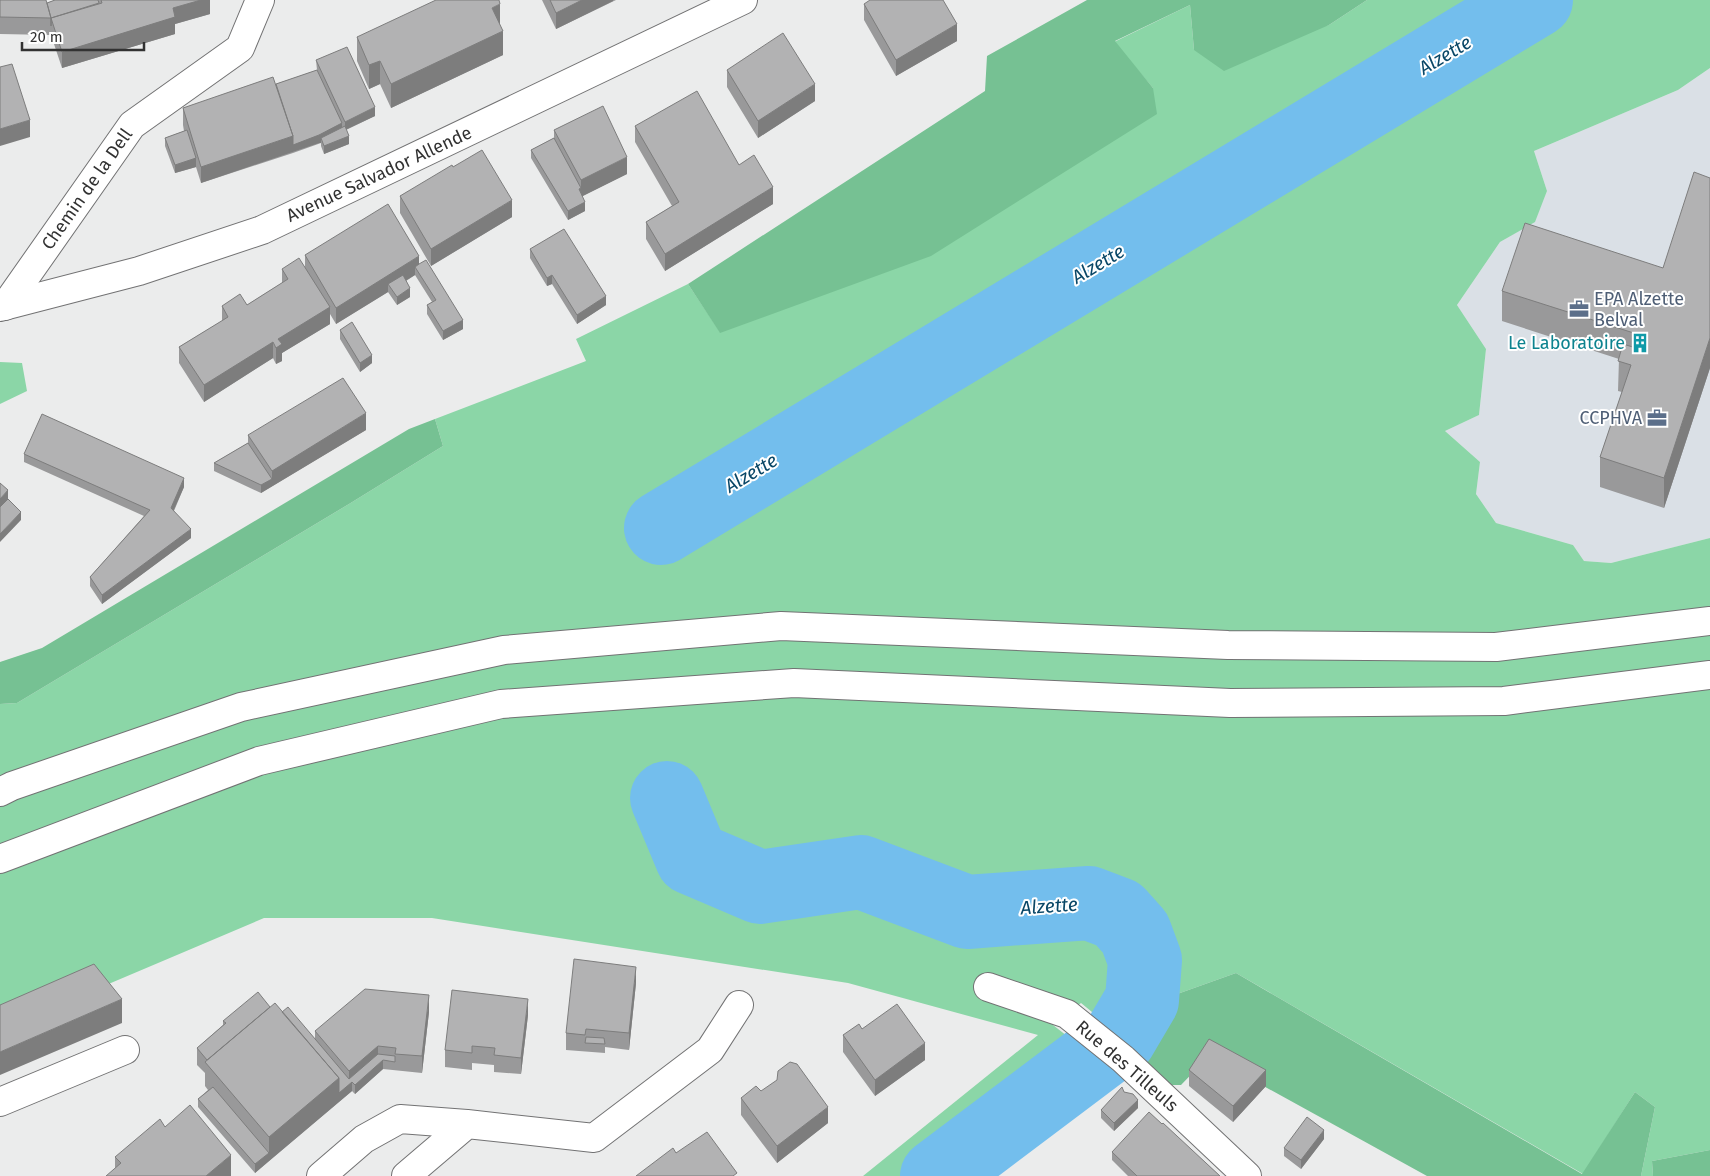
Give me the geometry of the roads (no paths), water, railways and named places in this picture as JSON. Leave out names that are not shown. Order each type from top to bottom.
[{"type":"main road","name":"Chemin de la Dell","points":[[2,307],[132,125],[240,48],[260,0]]},
{"type":"main road","name":"Avenue Salvador Allende","points":[[2,307],[139,270],[262,230],[743,0]]},
{"type":"main road","points":[[0,792],[12,786],[241,707],[504,650],[781,626],[1228,645],[1496,647],[1710,621]]},
{"type":"main road","points":[[0,859],[259,760],[501,704],[794,683],[1230,703],[1504,701],[1710,675]]},
{"type":"main road","name":"Rue des Tilleuls","points":[[988,987],[1067,1014],[1123,1059],[1247,1176]]},
{"type":"main road","points":[[321,1176],[364,1139],[400,1119],[467,1124],[594,1138],[710,1050],[739,1005]]},
{"type":"main road","points":[[0,1102],[125,1050]]},
{"type":"main road","points":[[406,1176],[467,1124]]},
{"type":"waterway","name":"Alzette","points":[[661,528],[1536,0]]},
{"type":"waterway","name":"Alzette","points":[[667,798],[692,858],[760,887],[861,872],[967,912],[1089,903],[1118,914],[1135,933],[1145,960],[1142,1000],[1119,1039],[937,1176]]},
{"type":"place","name":"EPA Alzette Belval","points":[[1579,309]]},
{"type":"place","name":"Le Laboratoire","points":[[1640,343]]},
{"type":"place","name":"CCPHVA","points":[[1657,418]]}]
